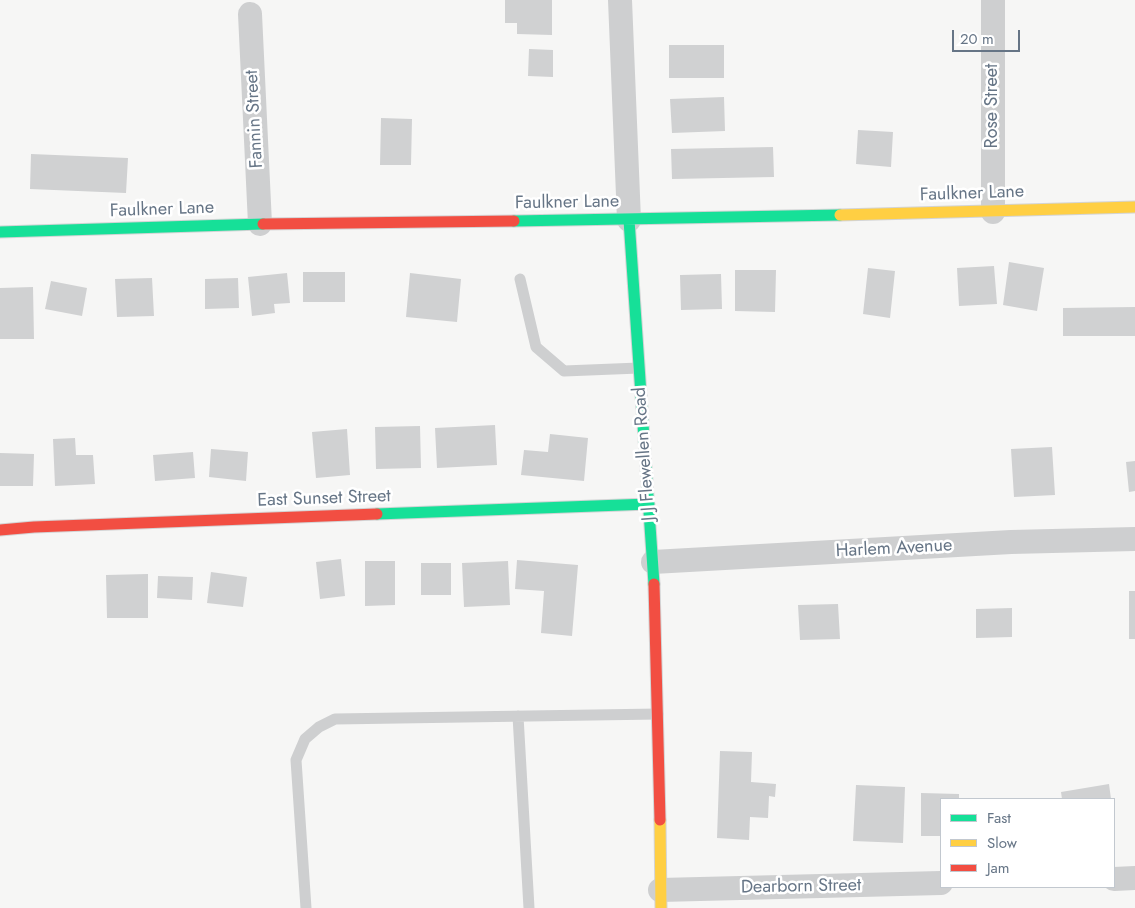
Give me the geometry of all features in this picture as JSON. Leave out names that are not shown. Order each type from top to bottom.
[{"type":"street","name":"J J Flewellen Road","points":[[620,0],[629,220],[653,562],[661,899]]},
{"type":"street","name":"Rose Street","points":[[993,0],[993,212]]},
{"type":"street","name":"Fannin Street","points":[[250,14],[260,224]]},
{"type":"street","name":"Faulkner Lane","points":[[0,232],[260,224],[629,220],[1135,207]]},
{"type":"street","name":"East Sunset Street","points":[[0,530],[54,526],[648,504]]},
{"type":"street","name":"Harlem Avenue","points":[[653,562],[1011,542],[1135,539]]},
{"type":"street","points":[[1115,879],[1135,878]]},
{"type":"street","name":"Dearborn Street","points":[[661,899],[940,883]]},
{"type":"lane","points":[[520,279],[536,347],[564,371],[639,368]]},
{"type":"lane","points":[[306,908],[296,760],[305,739],[319,727],[335,719],[658,714]]},
{"type":"lane","points":[[518,716],[529,908]]},
{"type":"building","points":[[505,0],[552,0],[552,35],[517,34],[517,23],[505,23]]},
{"type":"building","points":[[669,45],[724,45],[724,78],[669,78]]},
{"type":"building","points":[[529,49],[553,50],[553,77],[528,76]]},
{"type":"building","points":[[724,97],[725,131],[672,133],[670,99]]},
{"type":"building","points":[[381,118],[412,119],[411,165],[380,165]]},
{"type":"building","points":[[858,130],[893,132],[891,167],[856,164]]},
{"type":"building","points":[[773,147],[774,177],[672,179],[671,149]]},
{"type":"building","points":[[31,154],[128,158],[126,193],[30,189]]},
{"type":"building","points":[[1009,262],[1044,268],[1037,311],[1003,305]]},
{"type":"building","points":[[994,266],[997,304],[959,306],[957,268]]},
{"type":"building","points":[[868,268],[895,271],[890,318],[863,314]]},
{"type":"building","points":[[735,270],[776,270],[775,312],[735,311]]},
{"type":"building","points":[[303,272],[345,272],[345,302],[303,302]]},
{"type":"building","points":[[287,273],[290,303],[274,304],[275,313],[252,316],[248,277]]},
{"type":"building","points":[[410,273],[461,279],[457,322],[406,317]]},
{"type":"building","points":[[721,274],[722,309],[681,310],[680,275]]},
{"type":"building","points":[[152,278],[154,316],[117,317],[115,279]]},
{"type":"building","points":[[238,278],[239,308],[205,309],[205,279]]},
{"type":"building","points":[[51,281],[87,288],[82,316],[45,309]]},
{"type":"building","points":[[33,287],[34,339],[0,339],[0,288]]},
{"type":"building","points":[[1135,307],[1135,336],[1063,336],[1063,308]]},
{"type":"building","points":[[495,425],[497,465],[437,468],[435,428]]},
{"type":"building","points":[[420,426],[421,468],[376,469],[375,427]]},
{"type":"building","points":[[347,429],[350,475],[316,478],[312,432]]},
{"type":"building","points":[[550,434],[588,438],[584,481],[521,475],[524,450],[548,452]]},
{"type":"building","points":[[75,438],[76,455],[93,455],[95,484],[55,486],[53,439]]},
{"type":"building","points":[[1052,447],[1055,495],[1014,497],[1011,449]]},
{"type":"building","points":[[211,449],[248,452],[246,481],[209,477]]},
{"type":"building","points":[[193,452],[195,478],[155,481],[153,455]]},
{"type":"building","points":[[0,453],[34,454],[33,486],[0,486]]},
{"type":"building","points":[[1135,461],[1135,491],[1129,492],[1126,462]]},
{"type":"building","points":[[341,559],[345,596],[320,599],[316,562]]},
{"type":"building","points":[[517,560],[578,565],[572,636],[541,633],[544,591],[515,589]]},
{"type":"building","points":[[365,561],[395,561],[395,605],[365,606]]},
{"type":"building","points":[[508,561],[510,605],[464,607],[462,563]]},
{"type":"building","points":[[421,563],[451,563],[451,595],[421,595]]},
{"type":"building","points":[[211,572],[247,577],[243,607],[207,603]]},
{"type":"building","points":[[148,574],[148,618],[107,618],[106,575]]},
{"type":"building","points":[[158,576],[193,577],[192,600],[157,598]]},
{"type":"building","points":[[1129,591],[1135,591],[1135,639],[1129,639]]},
{"type":"building","points":[[838,604],[840,639],[800,640],[798,605]]},
{"type":"building","points":[[1012,608],[1012,637],[976,638],[976,609]]},
{"type":"building","points":[[720,751],[752,752],[751,782],[776,784],[775,797],[769,796],[768,818],[750,817],[749,840],[717,838]]},
{"type":"building","points":[[1109,784],[1111,798],[1062,798],[1061,792]]},
{"type":"building","points":[[856,785],[905,787],[903,843],[853,841]]},
{"type":"building","points":[[921,793],[959,794],[959,798],[940,798],[940,836],[921,836]]},
{"type":"traffic: fast","points":[[514,221],[840,215]]},
{"type":"traffic: fast","points":[[629,220],[654,584]]},
{"type":"traffic: fast","points":[[0,232],[263,224]]},
{"type":"traffic: fast","points":[[377,514],[649,504]]},
{"type":"traffic: slow","points":[[840,215],[1135,207]]},
{"type":"traffic: slow","points":[[660,820],[661,908]]},
{"type":"traffic: jam","points":[[263,224],[514,221]]},
{"type":"traffic: jam","points":[[0,530],[34,527],[377,514]]},
{"type":"traffic: jam","points":[[654,584],[660,820]]}]
